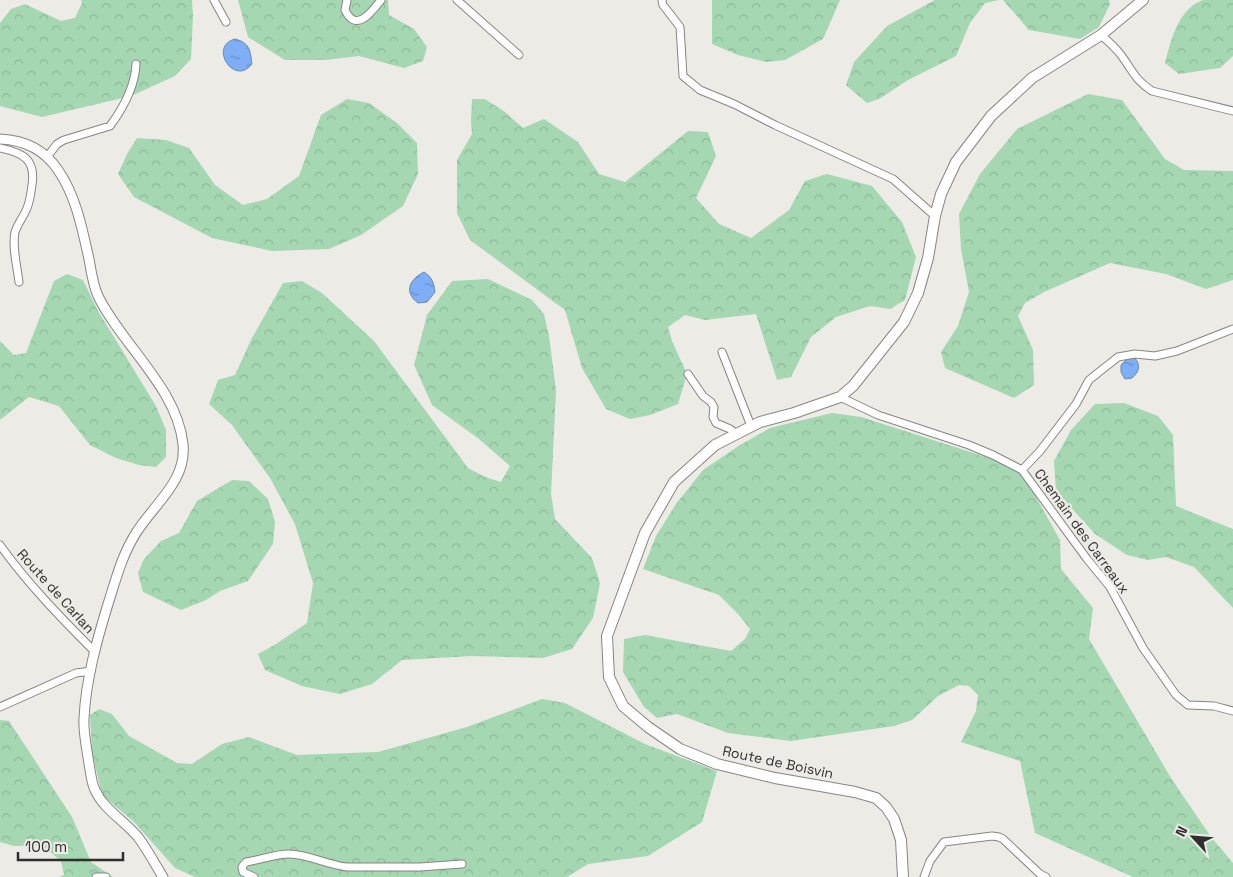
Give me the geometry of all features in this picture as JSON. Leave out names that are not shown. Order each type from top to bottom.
[{"type":"main road","name":"Route de Boisvin","points":[[903,877],[901,840],[894,819],[886,807],[876,798],[855,792],[775,778],[716,764],[680,749],[648,727],[623,706],[609,677],[607,636],[645,533],[674,482],[715,445],[760,422],[794,413],[840,397],[853,386],[904,322],[918,293],[928,258],[935,216],[941,194],[956,162],[991,116],[1032,78],[1101,35],[1143,0]]},
{"type":"street","points":[[214,0],[226,22]]},
{"type":"street","points":[[347,0],[345,10],[349,17],[355,20],[362,20],[372,12],[381,0]]},
{"type":"street","points":[[457,0],[519,55]]},
{"type":"street","points":[[662,0],[663,6],[680,27],[683,76],[700,90],[734,104],[893,179],[935,216]]},
{"type":"street","points":[[1101,35],[1121,55],[1136,79],[1152,91],[1233,111]]},
{"type":"street","points":[[47,157],[64,140],[110,126],[126,100],[135,75],[136,64]]},
{"type":"street","points":[[0,139],[19,140],[31,146],[47,157],[58,169],[80,217],[96,293],[108,315],[161,388],[175,413],[183,443],[183,459],[172,487],[137,531],[121,562],[95,652],[84,718],[85,741],[93,787],[98,797],[109,810],[138,837],[163,877]]},
{"type":"street","points":[[0,148],[21,154],[27,159],[34,172],[31,197],[14,237],[19,282]]},
{"type":"street","points":[[1022,470],[1040,451],[1076,404],[1089,380],[1118,357],[1136,354],[1155,356],[1177,351],[1233,330]]},
{"type":"street","points":[[722,352],[751,426]]},
{"type":"street","points":[[688,374],[703,396],[714,407],[716,423],[737,434]]},
{"type":"street","name":"Chemain des Carreaux","points":[[840,397],[878,415],[969,445],[1022,470],[1110,587],[1143,648],[1176,695],[1188,705],[1214,706],[1233,711]]},
{"type":"street","name":"Route de Carlan","points":[[0,545],[16,568],[55,613],[95,652]]},
{"type":"street","points":[[0,707],[76,673],[91,671]]},
{"type":"street","points":[[924,877],[930,861],[944,842],[999,836],[1040,874],[1046,877]]},
{"type":"street","points":[[254,877],[243,872],[242,870],[246,862],[288,854],[337,866],[420,867],[462,864]]},
{"type":"street","points":[[96,877],[106,877]]},
{"type":"green space","points":[[81,0],[192,0],[191,59],[175,76],[131,96],[42,117],[0,106],[0,23],[11,9],[25,4],[61,21],[75,18],[82,3]]},
{"type":"green space","points":[[238,0],[388,0],[389,15],[414,29],[427,47],[423,61],[404,68],[359,56],[325,60],[285,60],[248,37]]},
{"type":"green space","points":[[712,0],[840,0],[823,39],[785,60],[766,62],[738,55],[712,44]]},
{"type":"green space","points":[[935,0],[999,0],[985,3],[970,23],[956,56],[908,80],[879,99],[867,103],[846,85],[854,62],[887,26]]},
{"type":"green space","points":[[1003,0],[1109,0],[1110,4],[1099,27],[1080,39],[1029,30]]},
{"type":"green space","points":[[1203,0],[1233,0],[1233,56],[1220,68],[1179,74],[1165,63],[1173,35],[1187,10]]},
{"type":"green space","points":[[1088,94],[1122,100],[1165,159],[1184,170],[1233,171],[1233,280],[1206,289],[1166,274],[1110,263],[1044,292],[1025,303],[1018,316],[1033,350],[1034,385],[1014,398],[945,368],[941,352],[958,326],[969,292],[961,249],[959,214],[980,174],[1017,129]]},
{"type":"green space","points":[[347,99],[369,103],[397,123],[417,143],[418,174],[403,206],[361,235],[329,249],[272,251],[212,238],[134,197],[118,174],[137,138],[166,140],[189,148],[215,185],[243,205],[267,199],[299,176],[321,115]]},
{"type":"green space","points":[[472,99],[485,99],[505,112],[523,128],[544,119],[578,142],[599,174],[625,182],[688,131],[708,132],[716,156],[696,198],[719,224],[751,238],[789,210],[805,181],[827,174],[872,186],[902,222],[916,257],[905,300],[890,309],[870,306],[836,317],[811,337],[791,377],[777,380],[756,314],[705,320],[685,315],[668,327],[672,341],[687,374],[678,404],[650,415],[630,419],[606,409],[582,368],[565,310],[470,240],[457,213],[457,160],[472,134]]},
{"type":"green space","points":[[67,274],[83,280],[98,311],[156,406],[166,430],[166,457],[156,467],[139,465],[116,458],[90,445],[59,406],[29,397],[0,420],[0,341],[14,355],[26,353],[54,281]]},
{"type":"green space","points":[[488,279],[532,300],[544,314],[549,336],[556,390],[551,494],[555,519],[592,558],[600,583],[593,618],[572,649],[543,658],[472,656],[402,660],[372,684],[340,694],[302,686],[265,670],[258,654],[307,623],[313,583],[295,524],[270,478],[232,425],[209,404],[218,380],[235,375],[252,338],[283,283],[302,281],[322,293],[374,341],[468,468],[485,477],[501,482],[510,466],[479,439],[432,405],[414,365],[427,315],[452,281]]},
{"type":"green space","points":[[1124,403],[1158,416],[1173,435],[1176,506],[1233,529],[1233,608],[1194,567],[1166,557],[1148,560],[1127,555],[1095,534],[1056,491],[1054,461],[1071,430],[1095,404]]},
{"type":"green space","points":[[832,413],[861,417],[1005,463],[1026,479],[1060,540],[1061,569],[1093,608],[1089,639],[1171,778],[1211,837],[1233,863],[1233,877],[1133,877],[1035,833],[1020,761],[961,742],[976,711],[978,695],[969,686],[959,685],[938,696],[912,720],[894,726],[791,741],[728,733],[677,714],[657,718],[644,707],[623,672],[624,639],[645,635],[731,651],[745,639],[750,629],[719,595],[643,569],[656,536],[676,504],[703,470],[740,445],[770,428]]},
{"type":"green space","points":[[232,480],[249,481],[268,499],[275,522],[273,544],[248,581],[220,591],[206,600],[181,610],[143,592],[138,573],[144,559],[161,541],[179,533],[197,501]]},
{"type":"green space","points":[[542,699],[565,703],[645,744],[717,771],[702,822],[648,856],[588,864],[567,877],[195,877],[175,868],[134,822],[102,795],[92,752],[90,715],[99,709],[112,714],[129,736],[177,763],[192,764],[222,744],[249,737],[297,755],[378,752],[467,727]]},
{"type":"green space","points":[[0,720],[9,721],[72,817],[91,862],[113,877],[59,877],[64,875],[61,861],[43,846],[14,846],[0,842]]},
{"type":"water","points":[[235,39],[244,43],[250,51],[252,64],[245,70],[238,71],[232,68],[224,56],[224,49],[227,43]]},
{"type":"water","points":[[424,272],[432,280],[435,292],[427,302],[418,303],[413,299],[410,286],[415,278]]},
{"type":"water","points":[[1128,358],[1135,358],[1138,369],[1132,378],[1125,379],[1121,372],[1121,365]]}]
